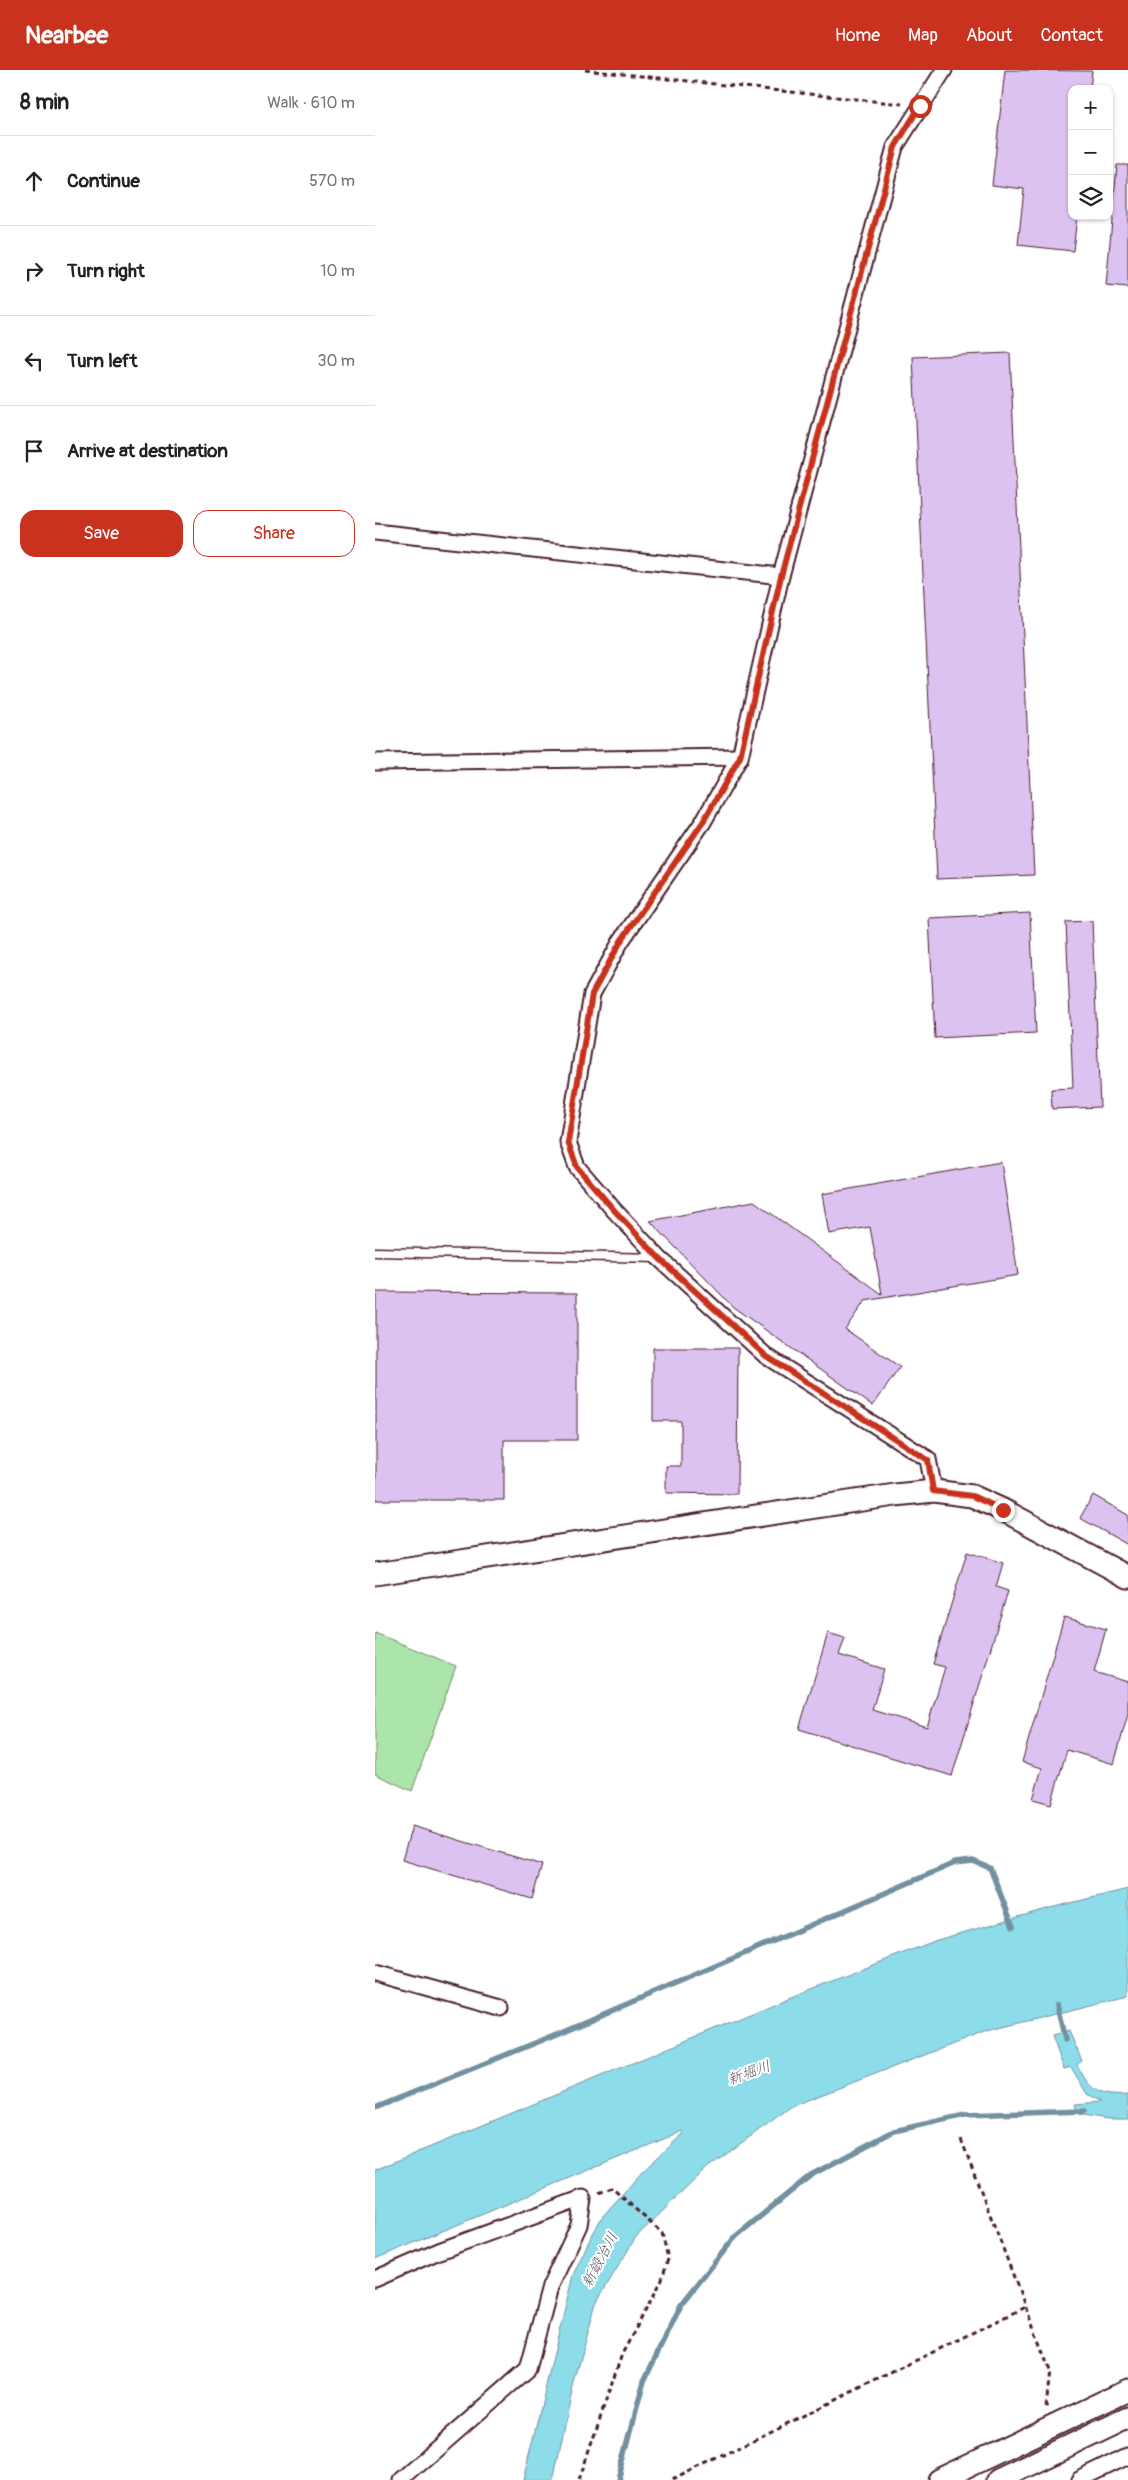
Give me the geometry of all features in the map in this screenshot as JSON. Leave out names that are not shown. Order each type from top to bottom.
[{"type":"street","points":[[933,1491],[928,1460],[766,1356],[659,1258],[577,1167],[568,1142],[592,994],[621,941],[703,822],[740,757],[781,576],[895,147],[945,70]]},
{"type":"street","points":[[375,532],[781,576]]},
{"type":"street","points":[[375,762],[740,757]]},
{"type":"street","points":[[375,1574],[895,1495],[933,1491],[972,1496],[1003,1510],[1128,1577]]},
{"type":"street","points":[[375,1973],[501,2008]]},
{"type":"street","points":[[375,2279],[439,2251],[583,2198],[579,2225],[551,2287],[528,2369],[401,2480]]},
{"type":"street","points":[[939,2480],[1128,2390]]},
{"type":"street","points":[[999,2480],[1038,2470],[1128,2418]]},
{"type":"street","points":[[1038,2470],[1044,2430]]},
{"type":"street","points":[[1079,2480],[1128,2456]]},
{"type":"lane","points":[[375,1252],[659,1258]]},
{"type":"path","points":[[585,70],[920,106]]},
{"type":"path","points":[[961,2139],[1049,2371],[1044,2430]]},
{"type":"path","points":[[579,2480],[622,2354],[661,2282],[668,2259],[662,2233],[612,2188],[583,2198]]},
{"type":"path","points":[[672,2480],[1025,2307]]},
{"type":"green space","points":[[375,1633],[456,1666],[412,1791],[375,1774]]},
{"type":"water","points":[[1128,1889],[1128,1996],[987,2031],[792,2106],[707,2168],[636,2237],[596,2303],[573,2387],[553,2480],[523,2480],[573,2275],[602,2217],[642,2172],[684,2133],[683,2131],[375,2259],[375,2170],[791,1997],[937,1940],[1050,1908]]},
{"type":"water","points":[[1069,2031],[1082,2061],[1077,2064],[1086,2081],[1102,2093],[1128,2095],[1128,2119],[1107,2119],[1078,2114],[1075,2104],[1100,2102],[1087,2094],[1071,2067],[1064,2069],[1052,2036]]},
{"type":"building","points":[[1005,70],[1092,71],[1090,85],[1068,85],[1068,220],[1077,220],[1073,251],[1018,245],[1024,189],[992,185]]},
{"type":"building","points":[[1117,165],[1128,165],[1128,288],[1106,286]]},
{"type":"building","points":[[1010,353],[1034,875],[937,879],[913,357]]},
{"type":"building","points":[[1030,913],[1036,1033],[935,1038],[929,918]]},
{"type":"building","points":[[1092,921],[1100,1107],[1052,1109],[1051,1089],[1073,1088],[1066,922]]},
{"type":"building","points":[[1001,1162],[1018,1275],[865,1301],[845,1329],[900,1367],[873,1406],[733,1307],[650,1221],[754,1201],[882,1294],[870,1227],[829,1234],[822,1194]]},
{"type":"building","points":[[376,1292],[577,1293],[577,1440],[504,1440],[504,1500],[376,1500]]},
{"type":"building","points":[[653,1348],[738,1348],[737,1494],[666,1493],[666,1466],[681,1466],[681,1421],[653,1421]]},
{"type":"building","points":[[1093,1495],[1128,1515],[1128,1545],[1080,1518]]},
{"type":"building","points":[[967,1552],[1003,1563],[996,1587],[1008,1591],[952,1776],[799,1729],[828,1633],[845,1638],[839,1655],[884,1669],[872,1710],[927,1727],[945,1667],[933,1664]]},
{"type":"building","points":[[1064,1617],[1106,1629],[1094,1672],[1128,1682],[1128,1714],[1114,1764],[1067,1750],[1051,1804],[1033,1799],[1042,1768],[1022,1762]]},
{"type":"building","points":[[412,1826],[542,1865],[532,1899],[402,1860]]},
{"type":"waterway","points":[[375,2108],[555,2035],[955,1863],[973,1861],[990,1868],[1013,1926]]},
{"type":"waterway","points":[[1057,2005],[1065,2040]]},
{"type":"waterway","points":[[618,2480],[644,2381],[681,2305],[735,2237],[811,2175],[894,2131],[965,2115],[1084,2111]]},
{"type":"route","points":[[920,106],[895,147],[781,576],[740,757],[703,822],[621,941],[592,994],[568,1142],[577,1167],[614,1210],[659,1258],[766,1356],[928,1460],[933,1480],[933,1491],[972,1496],[1003,1510]]},
{"type":"water label","name":"新堀川","points":[[749,2073]]},
{"type":"water label","name":"新鍛冶川","points":[[600,2260]]}]
